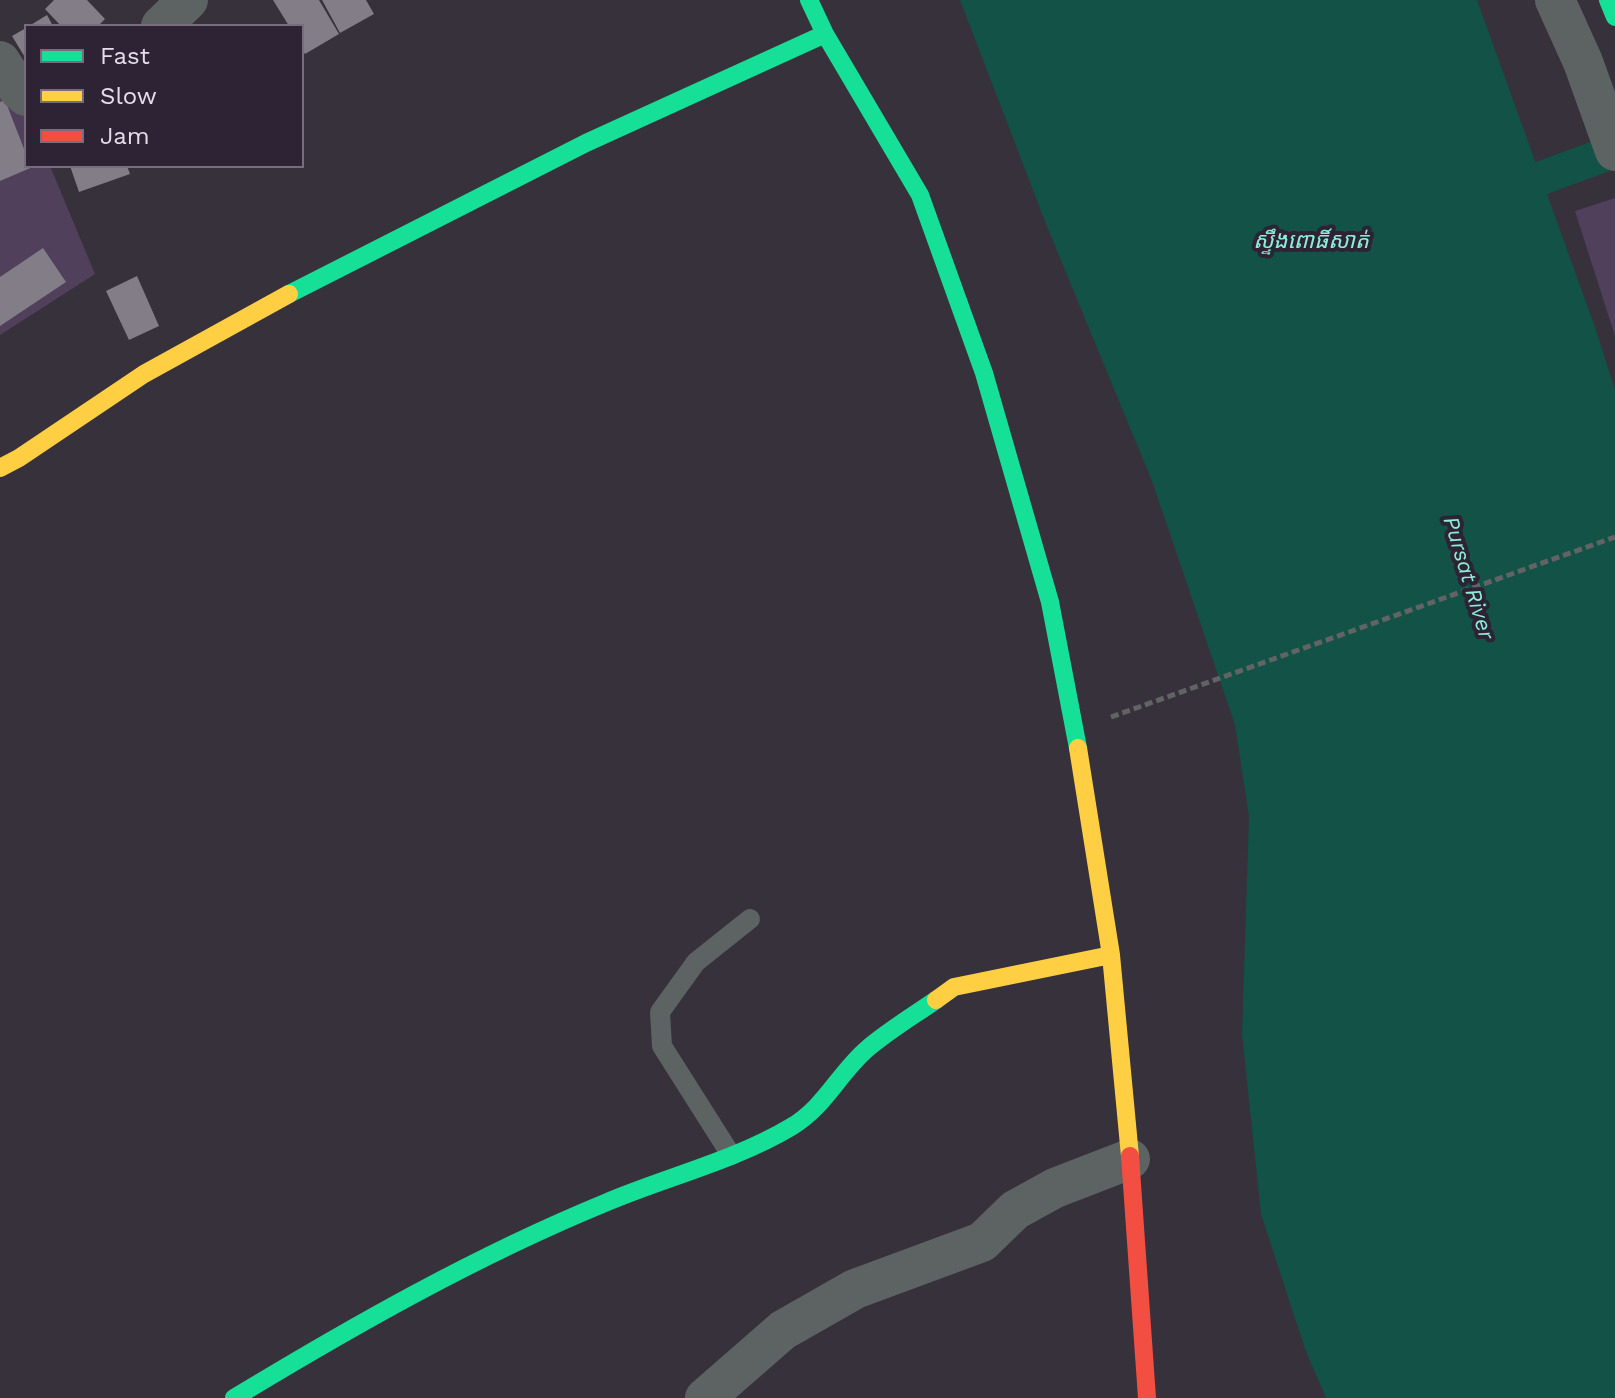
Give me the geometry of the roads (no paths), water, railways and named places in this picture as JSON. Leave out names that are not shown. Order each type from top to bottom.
[{"type":"street","points":[[163,24],[188,0]]},
{"type":"street","points":[[809,0],[825,34],[920,195],[1022,496],[1050,602],[1075,730],[1111,955],[1130,1159],[1147,1398]]},
{"type":"street","points":[[1555,0],[1591,84],[1615,151]]},
{"type":"street","points":[[0,468],[144,374],[328,272],[586,143],[825,34]]},
{"type":"street","points":[[0,61],[24,94]]},
{"type":"street","points":[[234,1398],[350,1328],[488,1257],[604,1203],[731,1155],[792,1127],[821,1104],[865,1050],[954,987],[1111,955]]},
{"type":"street","points":[[705,1398],[783,1330],[855,1289],[982,1242],[1015,1210],[1055,1188],[1130,1159]]},
{"type":"lane","points":[[731,1155],[662,1046],[660,1012],[696,962],[750,919]]},
{"type":"water","name":"ស្ទឹងពោធិ៍សាត់","points":[[960,0],[1477,0],[1615,390],[1615,1398],[1326,1398],[1305,1349],[1261,1214],[1242,1034],[1249,816],[1235,725],[1152,481],[1046,224]]},
{"type":"waterway","points":[[1498,194],[1615,151]]},
{"type":"water label","name":"Pursat River","points":[[1468,578]]}]
